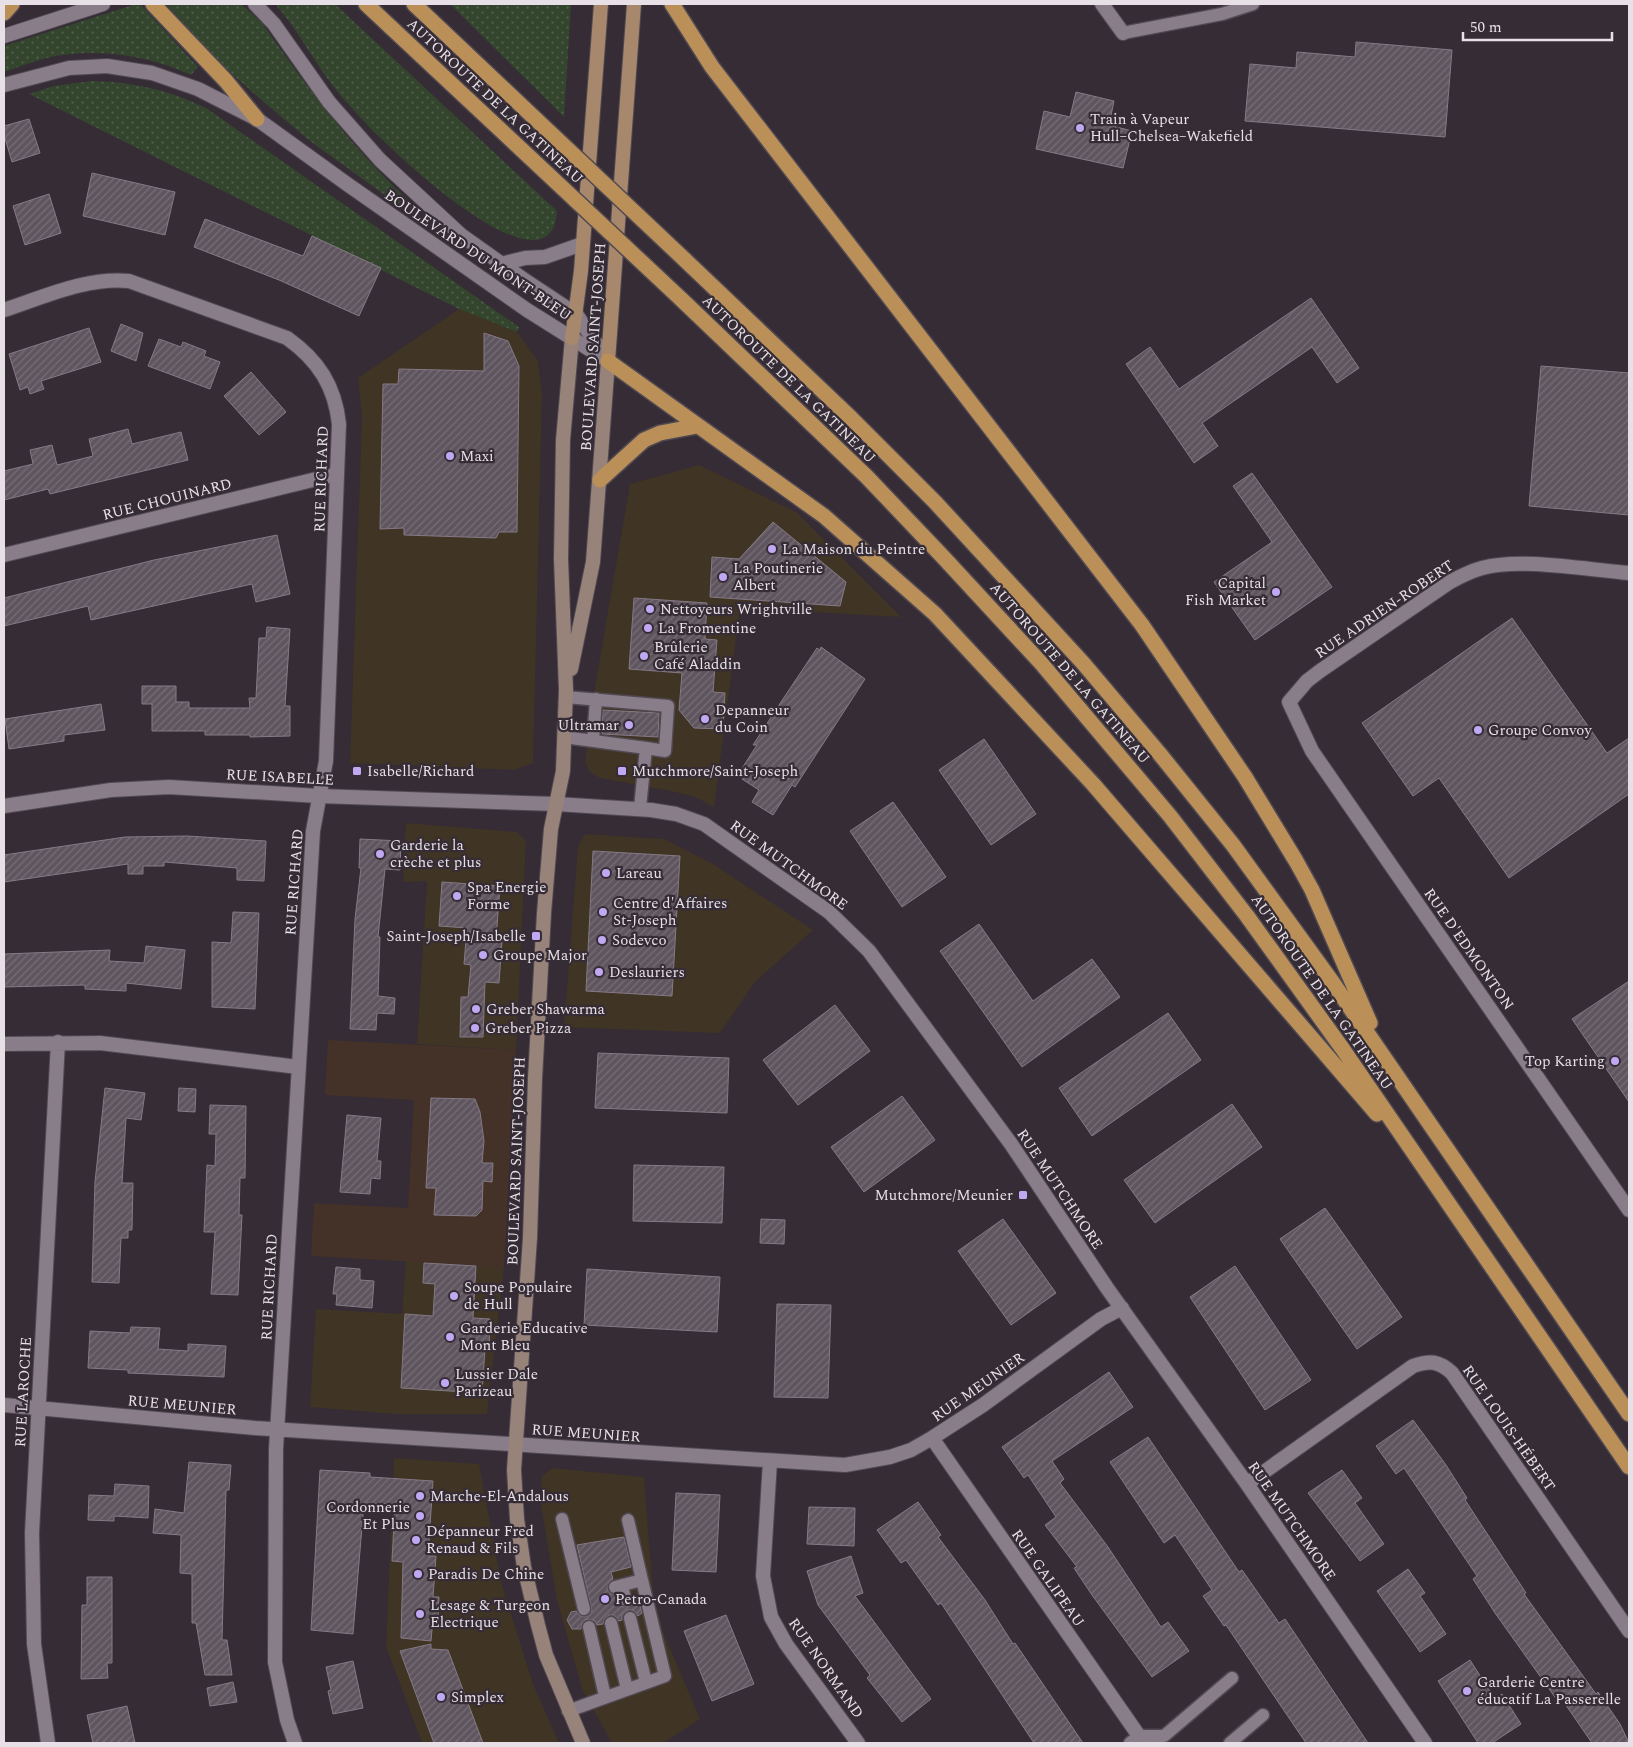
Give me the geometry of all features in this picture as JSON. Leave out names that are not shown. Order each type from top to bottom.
[{"type":"highway","points":[[4,12],[12,4]]},
{"type":"highway","points":[[153,4],[226,81],[257,119]]},
{"type":"highway","name":"AUTOROUTE DE LA GATINEAU","points":[[366,4],[809,421],[911,522],[1012,630],[1106,738],[1247,916],[1425,1170],[1629,1467]]},
{"type":"highway","name":"AUTOROUTE DE LA GATINEAU","points":[[414,4],[684,259],[907,474],[988,558],[1083,663],[1233,845],[1383,1055],[1629,1414]]},
{"type":"highway","points":[[672,4],[712,67],[1118,594],[1190,694],[1249,784],[1312,890],[1383,1055]]},
{"type":"highway","points":[[608,361],[697,426],[787,488],[837,527],[913,593],[959,639],[1106,798],[1425,1170]]},
{"type":"highway","points":[[600,480],[644,440],[660,433],[697,426]]},
{"type":"main road","name":"BOULEVARD SAINT-JOSEPH","points":[[583,1743],[546,1655],[524,1567],[517,1519],[514,1470],[530,1238],[543,933],[551,830],[563,771],[566,693],[561,549],[564,440],[601,4]]},
{"type":"main road","name":"BOULEVARD SAINT-JOSEPH","points":[[566,693],[593,562],[634,4]]},
{"type":"street","points":[[4,36],[103,4]]},
{"type":"street","name":"BOULEVARD DU MONT-BLEU","points":[[255,4],[274,24],[329,102],[380,160],[441,218],[501,264],[576,314],[608,361]]},
{"type":"street","points":[[1102,4],[1123,33]]},
{"type":"street","name":"BOULEVARD DU MONT-BLEU","points":[[4,85],[69,68],[107,66],[138,69],[185,83],[257,119],[407,227],[608,361]]},
{"type":"street","points":[[501,264],[525,258],[546,258],[582,244]]},
{"type":"street","name":"RUE RICHARD","points":[[4,310],[92,282],[112,279],[129,281],[287,338],[302,349],[325,375],[337,405],[339,424],[326,761],[313,831],[277,1429],[275,1662],[285,1712],[295,1743]]},
{"type":"street","name":"RUE CHOUINARD","points":[[4,555],[337,474]]},
{"type":"street","name":"RUE ADRIEN-ROBERT","points":[[1289,702],[1307,681],[1320,670],[1450,582],[1468,573],[1484,567],[1518,564],[1629,573]]},
{"type":"street","name":"RUE D'EDMONTON","points":[[1289,702],[1312,751],[1629,1210]]},
{"type":"street","name":"RUE ISABELLE","points":[[4,806],[142,787],[319,796],[556,804]]},
{"type":"street","name":"RUE MUTCHMORE","points":[[556,804],[640,808],[676,814],[717,832],[830,912],[863,945],[1011,1144],[1122,1308],[1247,1484],[1425,1743]]},
{"type":"street","points":[[4,1044],[58,1042],[100,1044],[298,1067]]},
{"type":"street","name":"RUE LAROCHE","points":[[48,1743],[34,1644],[32,1533],[58,1042]]},
{"type":"street","name":"RUE MEUNIER","points":[[4,1405],[277,1429],[845,1465],[866,1462],[911,1450],[983,1405],[1101,1320],[1122,1308]]},
{"type":"street","name":"RUE LOUIS-HÉBERT","points":[[1247,1484],[1413,1366],[1425,1362],[1435,1362],[1452,1373],[1629,1631]]},
{"type":"street","name":"RUE GALIPEAU","points":[[932,1438],[1134,1739]]},
{"type":"street","name":"RUE NORMAND","points":[[770,1461],[763,1576],[771,1617],[786,1644],[858,1743]]},
{"type":"lane","points":[[1123,33],[1222,14],[1253,4]]},
{"type":"lane","points":[[564,736],[593,741],[614,739],[665,750],[668,706],[645,708],[617,706],[596,699],[566,693]]},
{"type":"lane","points":[[593,741],[596,699]]},
{"type":"lane","points":[[640,808],[643,744]]},
{"type":"lane","points":[[562,1519],[585,1594],[584,1609]]},
{"type":"lane","points":[[568,1711],[605,1696],[665,1676],[628,1520]]},
{"type":"lane","points":[[625,1599],[618,1586],[642,1580]]},
{"type":"lane","points":[[630,1618],[646,1682]]},
{"type":"lane","points":[[611,1622],[627,1689]]},
{"type":"lane","points":[[588,1627],[605,1696]]},
{"type":"lane","points":[[1134,1739],[1164,1736],[1232,1678]]},
{"type":"lane","points":[[1230,1743],[1263,1715]]},
{"type":"shaded area","points":[[459,309],[517,332],[538,361],[542,394],[533,763],[514,770],[350,763],[362,417],[358,378]]},
{"type":"shaded area","points":[[699,465],[796,512],[901,617],[740,608],[714,807],[695,797],[600,778],[590,772],[585,762],[595,687],[630,484]]},
{"type":"shaded area","points":[[406,823],[517,832],[526,841],[516,1050],[417,1044],[427,881],[403,882]]},
{"type":"shaded area","points":[[585,834],[664,839],[713,864],[813,930],[754,983],[720,1033],[564,1027],[578,846]]},
{"type":"shaded area","points":[[328,1040],[516,1050],[504,1267],[311,1256],[314,1203],[408,1208],[414,1100],[325,1095]]},
{"type":"shaded area","points":[[406,1261],[504,1267],[487,1414],[395,1414],[310,1407],[316,1309],[402,1314]]},
{"type":"shaded area","points":[[394,1458],[479,1464],[501,1582],[533,1684],[559,1743],[422,1743],[386,1647]]},
{"type":"shaded area","points":[[552,1468],[644,1477],[653,1594],[664,1634],[700,1719],[664,1743],[612,1743],[582,1689],[557,1600],[540,1499],[542,1476]]},
{"type":"green space","points":[[140,4],[198,67],[191,75],[145,59],[96,53],[56,56],[4,72],[4,46]]},
{"type":"green space","points":[[166,4],[241,4],[262,23],[314,95],[352,141],[392,185],[414,205],[407,211],[310,141],[222,65]]},
{"type":"green space","points":[[275,4],[335,4],[557,211],[549,234],[532,240],[507,234],[479,218],[423,177],[401,158],[341,96]]},
{"type":"green space","points":[[450,4],[571,4],[564,117]]},
{"type":"green space","points":[[92,81],[122,83],[150,88],[178,96],[206,108],[519,327],[517,332],[459,309],[29,94],[54,86]]},
{"type":"building","points":[[1356,42],[1452,50],[1445,137],[1245,121],[1250,64],[1296,68],[1297,52],[1355,57]]},
{"type":"building","name":"Train à Vapeur Hull–Chelsea–Wakefield","points":[[1076,92],[1114,101],[1109,125],[1132,131],[1123,168],[1036,149],[1044,111],[1070,117]]},
{"type":"building","points":[[29,119],[40,153],[12,162],[4,135],[4,126]]},
{"type":"building","points":[[92,173],[175,192],[165,235],[83,216]]},
{"type":"building","points":[[49,194],[61,233],[25,245],[13,206]]},
{"type":"building","points":[[205,219],[303,256],[312,236],[381,268],[359,316],[279,280],[194,247]]},
{"type":"building","points":[[1311,298],[1359,368],[1337,383],[1312,347],[1202,423],[1218,446],[1194,463],[1126,364],[1150,347],[1179,389]]},
{"type":"building","points":[[121,324],[143,333],[136,361],[111,351]]},
{"type":"building","points":[[89,328],[101,362],[41,381],[44,389],[30,394],[28,387],[20,390],[9,354]]},
{"type":"building","name":"Maxi","points":[[484,333],[508,341],[519,366],[517,532],[499,532],[496,538],[404,535],[404,528],[380,529],[383,384],[398,384],[399,369],[484,371]]},
{"type":"building","points":[[159,339],[181,347],[183,342],[206,351],[204,356],[220,362],[210,389],[148,366]]},
{"type":"building","points":[[1541,366],[1629,373],[1629,515],[1529,506]]},
{"type":"building","points":[[251,372],[286,412],[259,435],[224,396]]},
{"type":"building","points":[[128,429],[132,444],[181,432],[188,460],[50,494],[48,489],[4,500],[4,471],[33,464],[30,450],[52,445],[57,465],[93,456],[89,439]]},
{"type":"building","points":[[1252,473],[1332,587],[1255,640],[1214,582],[1272,542],[1233,486]]},
{"type":"building","points":[[773,522],[846,582],[840,606],[710,597],[712,557],[739,559]]},
{"type":"building","points":[[277,535],[290,594],[256,602],[252,584],[91,620],[88,606],[4,626],[4,598],[154,560]]},
{"type":"building","points":[[634,598],[707,603],[705,639],[717,640],[713,692],[725,693],[723,729],[694,728],[679,710],[682,673],[629,669]]},
{"type":"building","points":[[1512,618],[1607,753],[1629,738],[1629,794],[1509,878],[1439,778],[1413,796],[1362,723]]},
{"type":"building","points":[[267,627],[290,629],[285,706],[290,706],[290,736],[250,737],[250,735],[205,735],[205,731],[152,731],[152,704],[142,704],[142,686],[176,686],[176,702],[189,702],[189,708],[250,708],[249,698],[256,698],[259,638],[266,638]]},
{"type":"building","points":[[821,647],[865,679],[795,787],[792,785],[773,815],[752,802],[759,790],[742,779],[744,776],[739,773],[757,745],[753,745],[817,648],[820,650]]},
{"type":"building","points":[[101,704],[105,730],[64,735],[64,741],[9,749],[5,719]]},
{"type":"building","points":[[603,710],[659,713],[658,737],[602,734]]},
{"type":"building","points":[[984,739],[1036,814],[991,845],[939,770]]},
{"type":"building","points":[[893,802],[946,877],[902,907],[850,831]]},
{"type":"building","points":[[187,836],[266,841],[264,881],[237,880],[237,868],[164,862],[164,866],[143,866],[143,874],[128,874],[128,864],[4,882],[4,855],[125,837]]},
{"type":"building","points":[[360,839],[401,841],[400,870],[385,869],[378,937],[380,937],[378,996],[395,998],[394,1014],[377,1013],[376,1030],[350,1029],[355,919],[361,868],[359,868]]},
{"type":"building","points":[[593,851],[680,856],[672,996],[586,991]]},
{"type":"building","points":[[442,882],[500,886],[496,940],[502,941],[499,983],[485,982],[483,1037],[460,1037],[461,997],[468,997],[471,965],[464,964],[467,928],[439,926]]},
{"type":"building","points":[[233,912],[259,913],[255,1009],[212,1007],[212,942],[231,943]]},
{"type":"building","points":[[979,924],[1033,1001],[1092,959],[1120,997],[1022,1067],[940,951]]},
{"type":"building","points":[[146,946],[185,950],[181,989],[126,983],[126,991],[85,989],[85,985],[4,987],[4,954],[110,950],[109,961],[144,963]]},
{"type":"building","name":"Top Karting","points":[[1629,981],[1629,1102],[1572,1019]]},
{"type":"building","points":[[835,1005],[870,1051],[798,1105],[763,1060]]},
{"type":"building","points":[[1168,1013],[1201,1060],[1092,1136],[1059,1088]]},
{"type":"building","points":[[598,1053],[729,1058],[727,1113],[595,1108]]},
{"type":"building","points":[[105,1088],[145,1093],[141,1120],[126,1118],[122,1183],[133,1183],[132,1230],[128,1230],[128,1238],[121,1238],[119,1283],[92,1282],[95,1182]]},
{"type":"building","points":[[179,1088],[196,1089],[195,1112],[178,1111]]},
{"type":"building","points":[[902,1096],[935,1140],[864,1192],[831,1147]]},
{"type":"building","points":[[431,1098],[475,1099],[480,1112],[484,1141],[482,1163],[493,1163],[492,1182],[483,1181],[482,1210],[476,1216],[434,1215],[436,1188],[426,1188]]},
{"type":"building","points":[[1232,1104],[1262,1147],[1155,1223],[1124,1180]]},
{"type":"building","points":[[210,1105],[246,1106],[245,1178],[240,1178],[239,1215],[242,1215],[238,1295],[211,1294],[215,1232],[204,1232],[207,1165],[215,1166],[216,1134],[209,1134]]},
{"type":"building","points":[[347,1115],[381,1118],[377,1161],[381,1161],[380,1179],[371,1178],[370,1194],[340,1192]]},
{"type":"building","points":[[634,1165],[724,1167],[722,1223],[633,1221]]},
{"type":"building","points":[[1325,1208],[1402,1317],[1357,1349],[1280,1239]]},
{"type":"building","points":[[761,1219],[785,1220],[784,1244],[760,1243]]},
{"type":"building","points":[[1003,1219],[1056,1293],[1011,1325],[958,1251]]},
{"type":"building","points":[[424,1263],[476,1266],[473,1318],[490,1319],[489,1350],[485,1349],[482,1393],[401,1388],[405,1314],[433,1316],[435,1284],[423,1283]]},
{"type":"building","points":[[1235,1266],[1311,1380],[1265,1410],[1190,1297]]},
{"type":"building","points":[[336,1267],[360,1269],[360,1280],[374,1281],[372,1308],[336,1305],[337,1294],[333,1294]]},
{"type":"building","points":[[587,1269],[720,1277],[717,1332],[584,1325]]},
{"type":"building","points":[[777,1304],[831,1305],[828,1398],[774,1397]]},
{"type":"building","points":[[131,1327],[160,1328],[158,1349],[188,1351],[188,1344],[226,1346],[224,1377],[128,1373],[128,1370],[88,1368],[90,1331],[130,1333]]},
{"type":"building","points":[[1109,1372],[1133,1407],[1052,1461],[1064,1479],[1060,1483],[1108,1547],[1161,1627],[1168,1622],[1189,1651],[1152,1677],[1092,1595],[1074,1568],[1077,1567],[1045,1525],[1056,1517],[1028,1475],[1024,1478],[1002,1447]]},
{"type":"building","points":[[1413,1420],[1446,1465],[1467,1498],[1465,1500],[1526,1593],[1524,1594],[1596,1694],[1598,1692],[1620,1724],[1629,1743],[1592,1743],[1561,1698],[1557,1700],[1495,1613],[1473,1579],[1477,1576],[1404,1468],[1396,1474],[1376,1446]]},
{"type":"building","points":[[1148,1437],[1239,1572],[1242,1570],[1279,1623],[1285,1619],[1368,1743],[1306,1743],[1226,1625],[1224,1626],[1203,1596],[1212,1590],[1175,1535],[1164,1543],[1110,1462]]},
{"type":"building","points":[[189,1462],[231,1465],[229,1490],[226,1490],[222,1640],[227,1640],[232,1675],[205,1675],[196,1623],[192,1623],[192,1574],[180,1573],[181,1535],[153,1533],[155,1509],[184,1513]]},
{"type":"building","points":[[320,1470],[370,1473],[370,1477],[433,1481],[428,1556],[436,1556],[433,1597],[439,1597],[438,1619],[433,1618],[431,1641],[401,1638],[403,1562],[392,1561],[395,1504],[364,1503],[353,1634],[311,1630]]},
{"type":"building","points":[[1342,1470],[1362,1498],[1355,1503],[1384,1544],[1360,1561],[1308,1493]]},
{"type":"building","points":[[115,1484],[149,1486],[148,1518],[114,1516],[114,1521],[88,1520],[89,1495],[114,1496]]},
{"type":"building","points":[[676,1493],[720,1495],[716,1572],[672,1570]]},
{"type":"building","points":[[918,1502],[941,1535],[938,1537],[985,1600],[1013,1644],[1015,1643],[1083,1743],[1034,1743],[941,1603],[938,1605],[906,1560],[901,1563],[877,1530]]},
{"type":"building","points":[[809,1507],[855,1508],[854,1546],[807,1544]]},
{"type":"building","points":[[624,1537],[631,1567],[611,1572],[613,1579],[609,1582],[607,1589],[610,1593],[616,1595],[619,1604],[623,1607],[631,1605],[633,1598],[638,1598],[642,1613],[638,1616],[633,1610],[628,1610],[622,1615],[622,1620],[619,1621],[614,1615],[609,1615],[605,1618],[603,1624],[597,1625],[595,1621],[588,1619],[583,1621],[581,1629],[572,1629],[567,1620],[571,1612],[576,1611],[579,1615],[585,1617],[592,1611],[577,1545]]},
{"type":"building","points":[[851,1556],[863,1593],[855,1596],[931,1699],[902,1722],[867,1678],[870,1675],[818,1605],[807,1571]]},
{"type":"building","points":[[1408,1569],[1425,1593],[1420,1596],[1446,1634],[1420,1652],[1377,1591]]},
{"type":"building","points":[[87,1577],[112,1577],[112,1663],[107,1663],[108,1678],[81,1679],[82,1605],[87,1605]]},
{"type":"building","points":[[726,1615],[754,1684],[712,1701],[684,1631]]},
{"type":"building","name":"Simplex","points":[[431,1644],[431,1649],[448,1650],[483,1743],[434,1743],[400,1651]]},
{"type":"building","points":[[1470,1660],[1495,1699],[1502,1694],[1521,1724],[1492,1743],[1478,1743],[1438,1681]]},
{"type":"building","points":[[353,1661],[363,1708],[333,1714],[328,1691],[331,1690],[326,1667]]},
{"type":"building","points":[[233,1682],[237,1702],[210,1706],[207,1688]]},
{"type":"building","points":[[127,1706],[135,1743],[93,1743],[87,1715]]},
{"type":"place","name":"Train à Vapeur Hull–Chelsea–Wakefield","points":[[1080,128]]},
{"type":"place","name":"Maxi","points":[[450,456]]},
{"type":"place","name":"La Maison du Peintre","points":[[772,549]]},
{"type":"place","name":"La Poutinerie Albert","points":[[723,577]]},
{"type":"place","name":"Capital Fish Market","points":[[1276,592]]},
{"type":"place","name":"Nettoyeurs Wrightville","points":[[650,609]]},
{"type":"place","name":"La Fromentine","points":[[648,628]]},
{"type":"place","name":"Brûlerie Café Aladdin","points":[[644,656]]},
{"type":"place","name":"Depanneur du Coin","points":[[705,719]]},
{"type":"place","name":"Ultramar","points":[[629,725]]},
{"type":"place","name":"Groupe Convoy","points":[[1478,730]]},
{"type":"place","name":"Isabelle/Richard","points":[[357,771]]},
{"type":"place","name":"Mutchmore/Saint-Joseph","points":[[622,771]]},
{"type":"place","name":"Garderie la crèche et plus","points":[[380,854]]},
{"type":"place","name":"Lareau","points":[[606,873]]},
{"type":"place","name":"Spa Energie Forme","points":[[457,896]]},
{"type":"place","name":"Centre d'Affaires St-Joseph","points":[[603,912]]},
{"type":"place","name":"Saint-Joseph/Isabelle","points":[[536,936]]},
{"type":"place","name":"Sodevco","points":[[602,940]]},
{"type":"place","name":"Groupe Major","points":[[483,955]]},
{"type":"place","name":"Deslauriers","points":[[599,972]]},
{"type":"place","name":"Greber Shawarma","points":[[476,1009]]},
{"type":"place","name":"Greber Pizza","points":[[475,1028]]},
{"type":"place","name":"Top Karting","points":[[1615,1061]]},
{"type":"place","name":"Mutchmore/Meunier","points":[[1023,1195]]},
{"type":"place","name":"Soupe Populaire de Hull","points":[[454,1296]]},
{"type":"place","name":"Garderie Educative Mont Bleu","points":[[450,1337]]},
{"type":"place","name":"Lussier Dale Parizeau","points":[[445,1383]]},
{"type":"place","name":"Marche-El-Andalous","points":[[420,1496]]},
{"type":"place","name":"Cordonnerie Et Plus","points":[[420,1516]]},
{"type":"place","name":"Dépanneur Fred Renaud & Fils","points":[[416,1540]]},
{"type":"place","name":"Paradis De Chine","points":[[418,1574]]},
{"type":"place","name":"Petro-Canada","points":[[605,1599]]},
{"type":"place","name":"Lesage & Turgeon Electrique","points":[[420,1614]]},
{"type":"place","name":"Garderie Centre éducatif La Passerelle","points":[[1467,1691]]},
{"type":"place","name":"Simplex","points":[[441,1697]]}]
